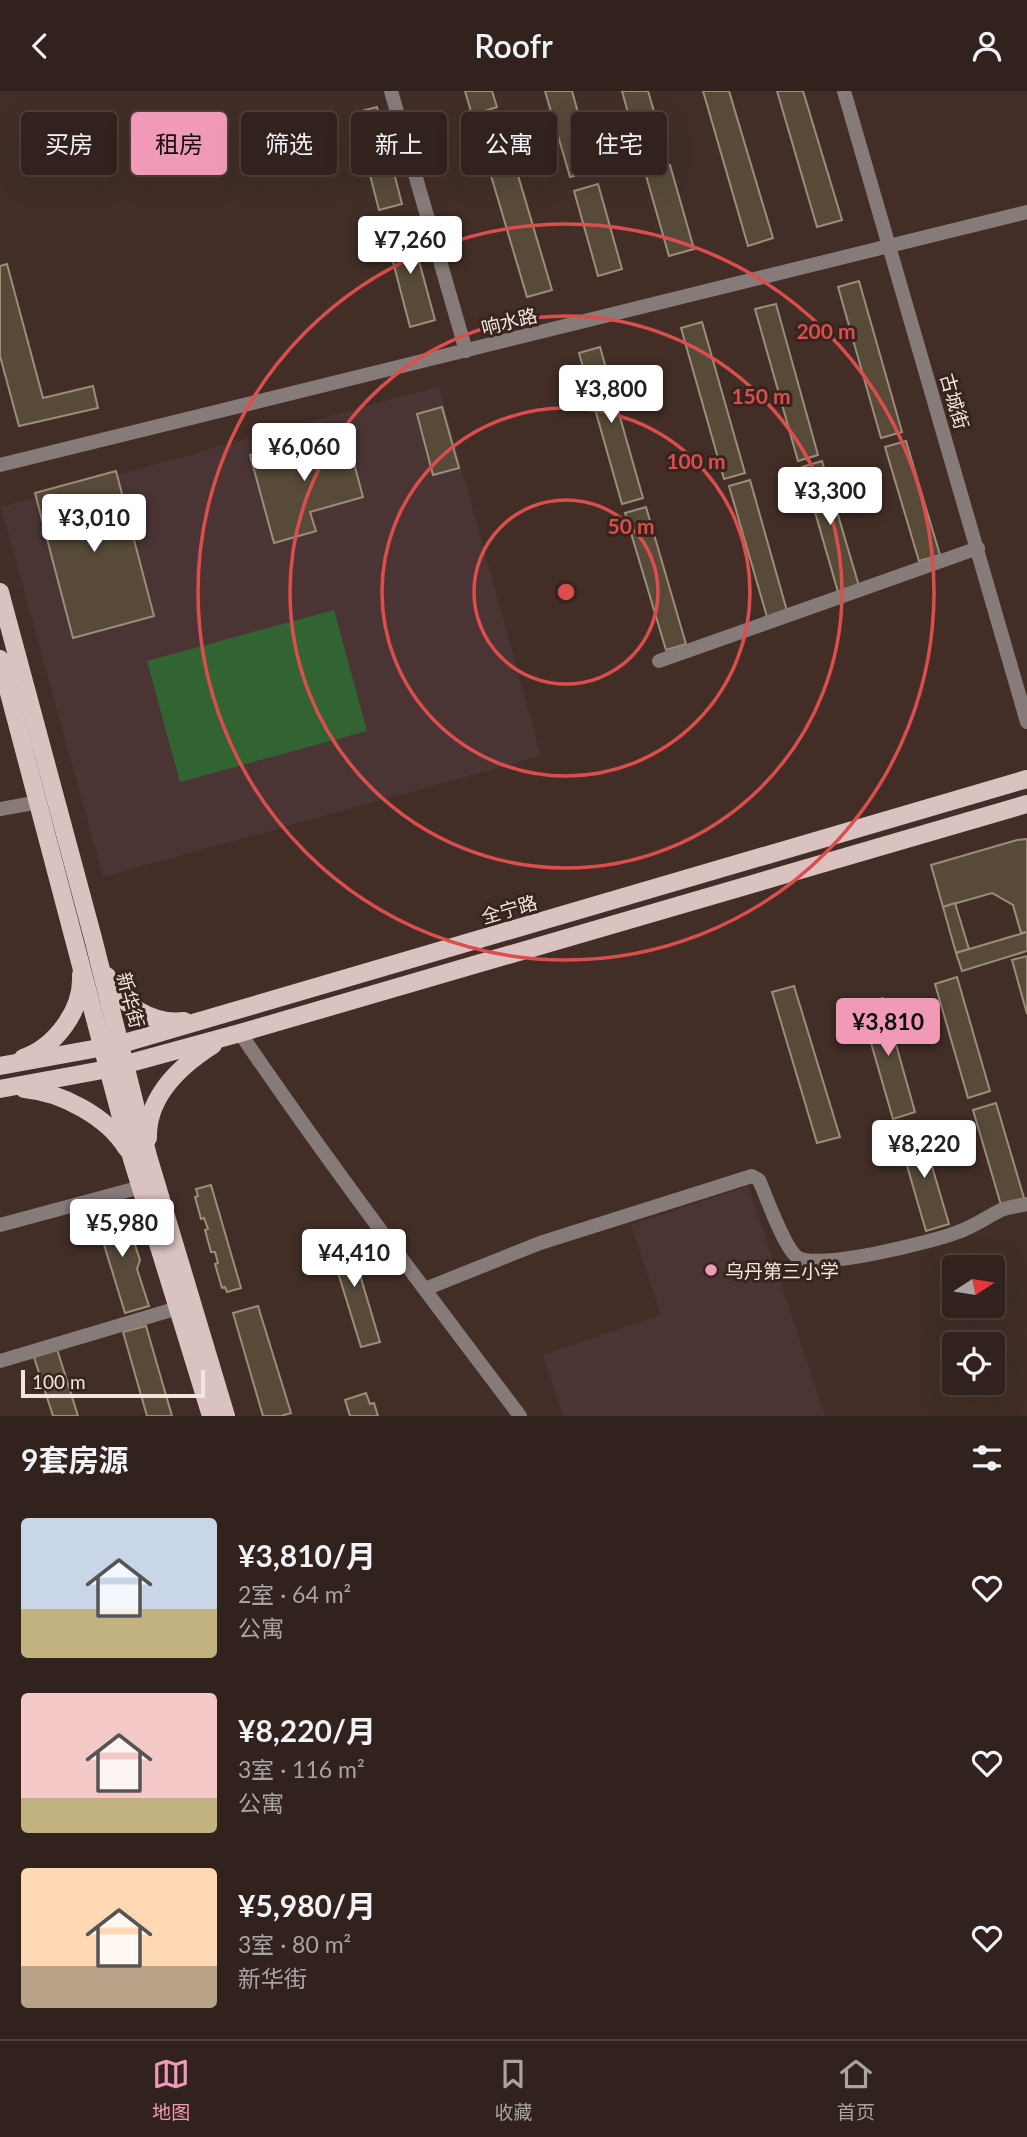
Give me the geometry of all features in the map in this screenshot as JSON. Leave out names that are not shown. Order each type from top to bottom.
[{"type":"main road","name":"新华街","points":[[0,592],[93,938],[112,1046],[140,1157],[226,1416]]},
{"type":"main road","name":"新华街","points":[[0,659],[74,933],[112,1046]]},
{"type":"main road","name":"全宁路","points":[[0,1066],[112,1046],[1027,779]]},
{"type":"main road","points":[[0,1090],[117,1066],[234,1034],[1027,804]]},
{"type":"main road","points":[[0,1066],[32,1055],[55,1037],[76,1007],[81,978],[74,933]]},
{"type":"main road","points":[[93,938],[115,991],[137,1009],[151,1017],[179,1022],[222,1015]]},
{"type":"main road","points":[[0,1090],[27,1089],[46,1092],[66,1100],[107,1127],[140,1157],[148,1125],[163,1089],[198,1055],[234,1034]]},
{"type":"main road","name":"新华街","points":[[140,1157],[141,1187],[211,1416]]},
{"type":"street","points":[[391,91],[466,351]]},
{"type":"street","name":"古城街","points":[[844,91],[1027,722]]},
{"type":"street","name":"响水路","points":[[0,465],[890,248],[1027,212]]},
{"type":"street","points":[[659,661],[978,548]]},
{"type":"street","points":[[0,809],[38,802]]},
{"type":"street","points":[[234,1034],[520,1416]]},
{"type":"street","points":[[425,1289],[540,1243],[752,1176],[759,1180],[788,1244],[797,1257],[813,1262],[873,1254],[958,1232],[1003,1209],[1027,1204]]},
{"type":"street","points":[[0,1225],[141,1187]]},
{"type":"street","points":[[0,1361],[178,1308]]},
{"type":"shaded area","points":[[439,386],[541,756],[103,877],[1,507]]},
{"type":"shaded area","name":"乌丹第三小学","points":[[748,1186],[825,1416],[563,1416],[543,1355],[661,1315],[631,1225]]},
{"type":"green space","points":[[334,610],[367,731],[180,782],[147,661]]},
{"type":"building","points":[[465,91],[492,91],[497,107],[471,112]]},
{"type":"building","points":[[545,91],[572,91],[578,112],[571,112],[571,175],[577,175],[570,177],[557,132],[557,112],[551,112]]},
{"type":"building","points":[[622,91],[648,91],[654,112],[628,112]]},
{"type":"building","points":[[703,91],[729,91],[773,238],[748,246]]},
{"type":"building","points":[[777,91],[803,91],[842,220],[817,227]]},
{"type":"building","points":[[377,107],[378,112],[358,112]]},
{"type":"building","points":[[670,165],[694,249],[669,256],[646,175],[667,175],[667,166]]},
{"type":"building","points":[[370,175],[395,175],[402,204],[379,210]]},
{"type":"building","points":[[491,175],[518,175],[552,290],[527,297]]},
{"type":"building","points":[[598,184],[622,269],[598,276],[574,191]]},
{"type":"building","points":[[409,224],[435,320],[410,327],[385,231]]},
{"type":"building","points":[[7,264],[43,398],[93,386],[98,408],[19,426],[0,356],[0,266]]},
{"type":"building","points":[[859,281],[902,432],[881,438],[838,287]]},
{"type":"building","points":[[776,304],[818,455],[798,461],[755,309]]},
{"type":"building","points":[[702,322],[745,473],[724,479],[681,328]]},
{"type":"building","points":[[600,347],[643,498],[622,504],[579,353]]},
{"type":"building","points":[[442,407],[459,468],[433,475],[417,414]]},
{"type":"building","points":[[337,431],[342,450],[350,448],[363,497],[310,512],[316,531],[274,543],[250,455]]},
{"type":"building","points":[[906,441],[940,555],[919,561],[885,447]]},
{"type":"building","points":[[822,461],[859,586],[838,592],[802,467]]},
{"type":"building","points":[[116,471],[154,616],[73,638],[35,493]]},
{"type":"building","points":[[750,480],[787,611],[767,617],[729,486]]},
{"type":"building","points":[[646,507],[686,644],[666,650],[625,513]]},
{"type":"building","points":[[1027,839],[1027,932],[1021,933],[1013,905],[992,893],[943,907],[931,865]]},
{"type":"building","points":[[955,903],[969,949],[956,953],[943,907]]},
{"type":"building","points":[[1027,932],[1027,951],[962,971],[956,953]]},
{"type":"building","points":[[1027,956],[1027,1014],[1012,960]]},
{"type":"building","points":[[957,977],[990,1091],[968,1098],[935,984]]},
{"type":"building","points":[[794,986],[840,1137],[817,1143],[772,992]]},
{"type":"building","points":[[883,998],[915,1112],[893,1119],[860,1005]]},
{"type":"building","points":[[996,1103],[1024,1198],[1001,1205],[973,1110]]},
{"type":"building","points":[[921,1129],[949,1224],[926,1231],[898,1135]]},
{"type":"building","points":[[211,1185],[241,1288],[227,1292],[225,1287],[222,1288],[215,1264],[218,1263],[215,1252],[211,1252],[205,1230],[208,1229],[204,1218],[201,1219],[195,1197],[198,1196],[196,1189]]},
{"type":"building","points":[[117,1205],[128,1238],[135,1245],[140,1260],[137,1269],[149,1306],[125,1313],[94,1212]]},
{"type":"building","points":[[347,1231],[380,1342],[361,1347],[327,1237]]},
{"type":"building","points":[[258,1306],[291,1413],[281,1416],[263,1416],[233,1313]]},
{"type":"building","points":[[146,1326],[172,1416],[147,1416],[123,1332]]},
{"type":"building","points":[[57,1349],[78,1416],[53,1416],[34,1357]]},
{"type":"building","points":[[366,1393],[370,1404],[374,1403],[378,1416],[350,1416],[345,1400]]},
{"type":"place","name":"乌丹第三小学","points":[[711,1270]]}]
